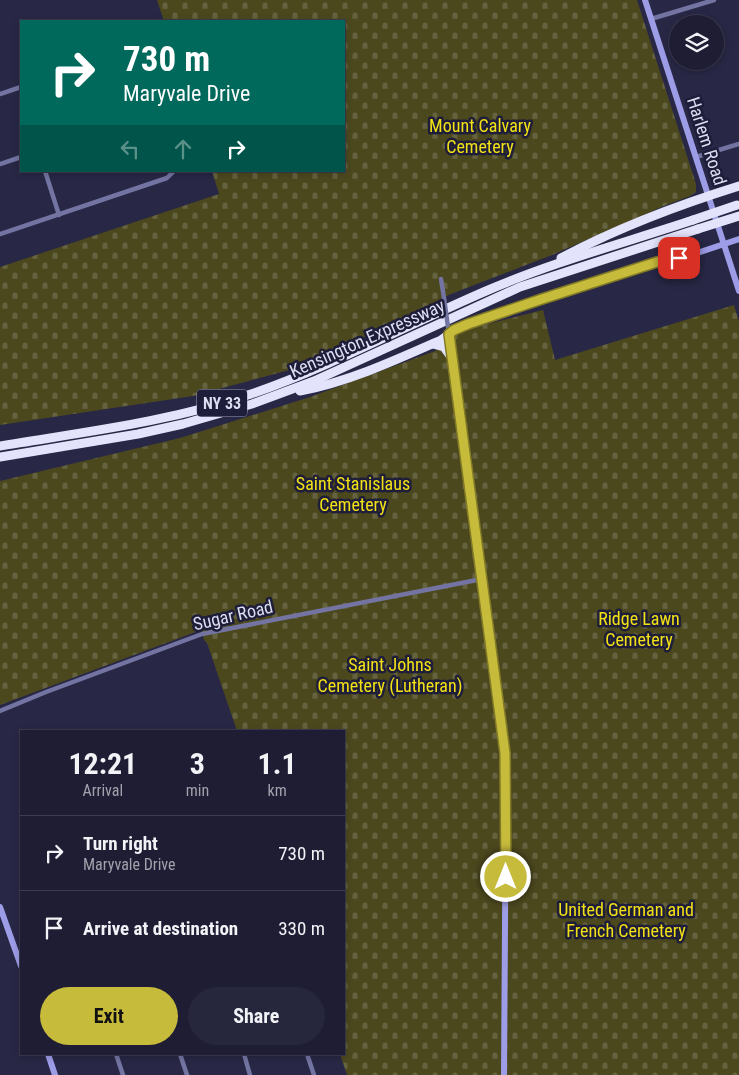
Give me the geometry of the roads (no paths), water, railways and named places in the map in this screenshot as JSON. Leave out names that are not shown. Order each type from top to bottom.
[{"type":"highway","points":[[536,271],[656,215],[739,186]]},
{"type":"highway","name":"Kensington Expressway","points":[[3,445],[164,418],[250,394],[317,368],[462,301],[536,271],[738,205]]},
{"type":"highway","name":"Kensington Expressway","points":[[0,458],[138,434],[182,424],[275,396],[314,381],[520,287],[739,216]]},
{"type":"highway","points":[[275,396],[319,388],[433,344],[446,338],[449,331]]},
{"type":"highway","points":[[433,344],[444,348],[452,358]]},
{"type":"street","name":"Harlem Road","points":[[645,0],[739,291]]},
{"type":"street","points":[[651,19],[714,0]]},
{"type":"street","points":[[0,94],[20,87]]},
{"type":"street","points":[[696,157],[739,144]]},
{"type":"street","points":[[0,164],[20,157]]},
{"type":"street","points":[[45,172],[59,214]]},
{"type":"street","points":[[0,234],[168,178],[173,172]]},
{"type":"street","points":[[449,331],[648,265],[691,255],[739,239]]},
{"type":"street","points":[[442,279],[496,678],[506,775],[504,1075]]},
{"type":"street","name":"Sugar Road","points":[[0,711],[202,634],[482,579]]},
{"type":"street","points":[[0,907],[20,963]]},
{"type":"street","points":[[48,1055],[55,1075]]},
{"type":"street","points":[[116,1055],[123,1075]]},
{"type":"street","points":[[180,1055],[187,1075]]},
{"type":"street","points":[[244,1055],[250,1075]]},
{"type":"street","points":[[307,1055],[314,1075]]},
{"type":"park label","name":"Mount Calvary Cemetery","points":[[480,135]]},
{"type":"park label","name":"Saint Stanislaus Cemetery","points":[[353,493]]},
{"type":"park label","name":"Ridge Lawn Cemetery","points":[[639,628]]},
{"type":"park label","name":"Saint Johns Cemetery (Lutheran)","points":[[390,674]]},
{"type":"park label","name":"United German and French Cemetery","points":[[626,920]]}]
